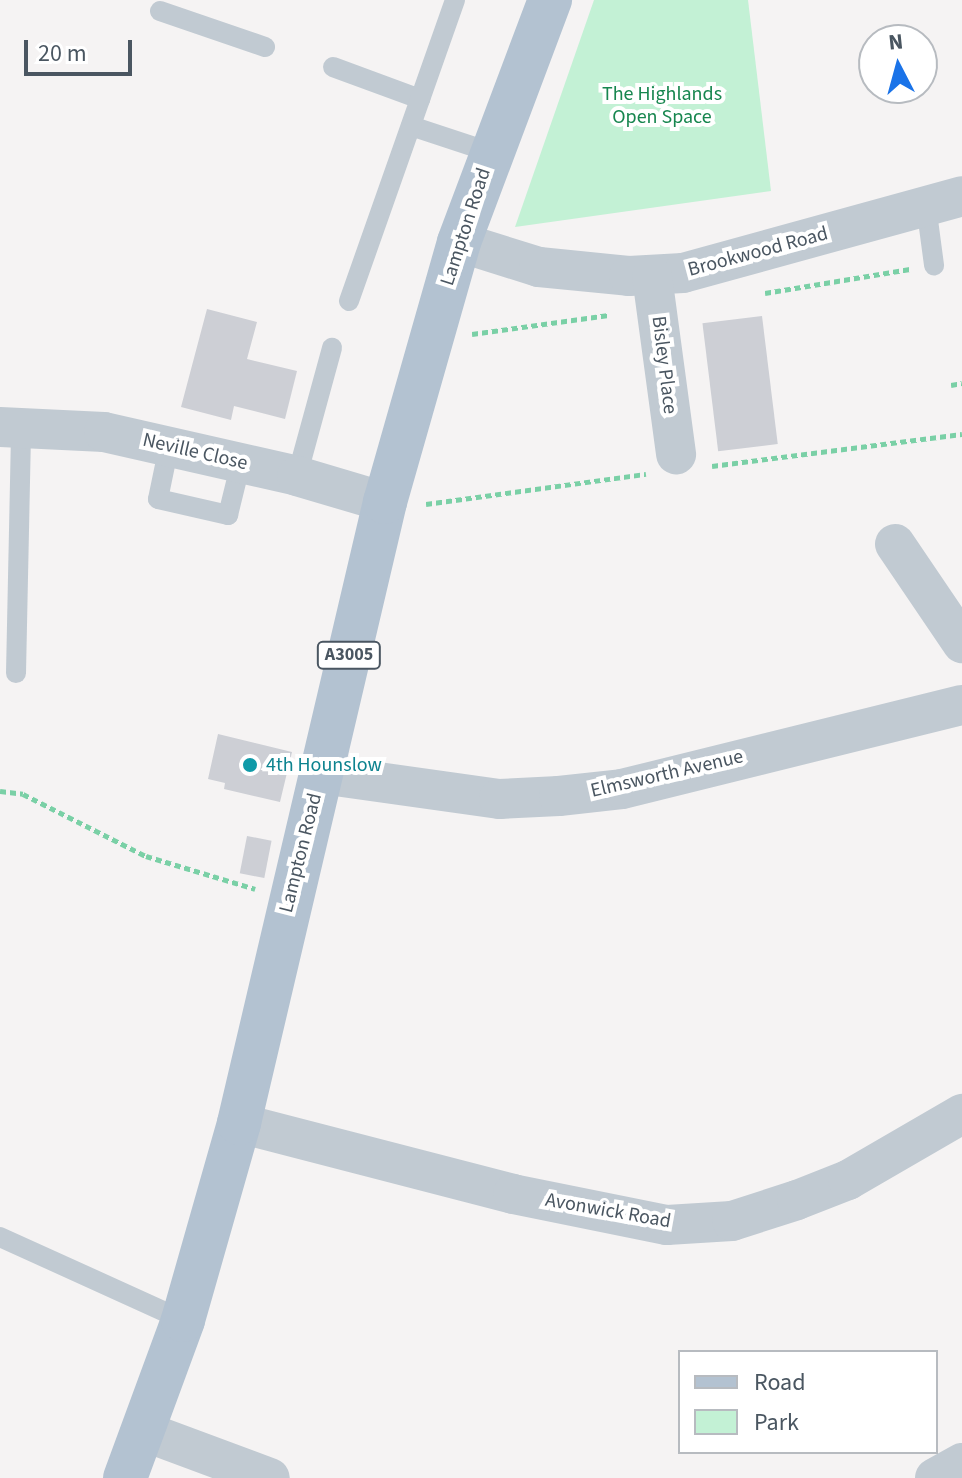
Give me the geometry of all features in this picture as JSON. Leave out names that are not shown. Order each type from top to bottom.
[{"type":"main road","name":"Lampton Road","points":[[125,1478],[146,1432],[183,1320],[239,1123],[289,899],[385,502],[459,242],[490,152],[550,0]]},
{"type":"street","name":"Brookwood Road","points":[[459,242],[539,267],[652,276],[737,261],[944,200]]},
{"type":"street","name":"Bisley Place","points":[[652,276],[676,454]]},
{"type":"street","name":"Neville Close","points":[[10,426],[104,432],[241,462],[385,502]]},
{"type":"street","points":[[895,544],[962,643]]},
{"type":"street","name":"Elmsworth Avenue","points":[[321,774],[499,799],[559,796],[622,789],[962,705]]},
{"type":"street","name":"Avonwick Road","points":[[239,1123],[513,1194],[667,1225],[732,1221],[797,1200],[848,1180],[962,1114]]},
{"type":"street","points":[[146,1432],[270,1478]]},
{"type":"street","points":[[935,1478],[962,1463]]},
{"type":"lane","points":[[349,301],[455,0]]},
{"type":"lane","points":[[160,11],[265,47]]},
{"type":"lane","points":[[333,67],[420,99]]},
{"type":"lane","points":[[411,126],[490,152]]},
{"type":"lane","points":[[934,265],[944,200]]},
{"type":"lane","points":[[297,476],[332,348]]},
{"type":"lane","points":[[10,426],[16,673]]},
{"type":"lane","points":[[169,446],[158,499],[228,515],[241,462]]},
{"type":"lane","points":[[0,1237],[183,1320]]},
{"type":"path","points":[[951,385],[962,383]]},
{"type":"path","points":[[0,791],[23,794],[146,856],[289,899]]},
{"type":"green space","name":"The Highlands Open Space","points":[[594,0],[748,0],[771,191],[515,227]]},
{"type":"building","points":[[207,309],[257,322],[247,359],[297,371],[285,419],[234,406],[231,420],[181,407]]},
{"type":"building","points":[[762,316],[778,444],[718,451],[702,323]]},
{"type":"building","name":"4th Hounslow","points":[[218,734],[292,752],[280,802],[224,789],[225,783],[208,779]]},
{"type":"building","points":[[247,836],[272,841],[264,878],[240,873]]},
{"type":"place","name":"4th Hounslow","points":[[250,765]]}]
